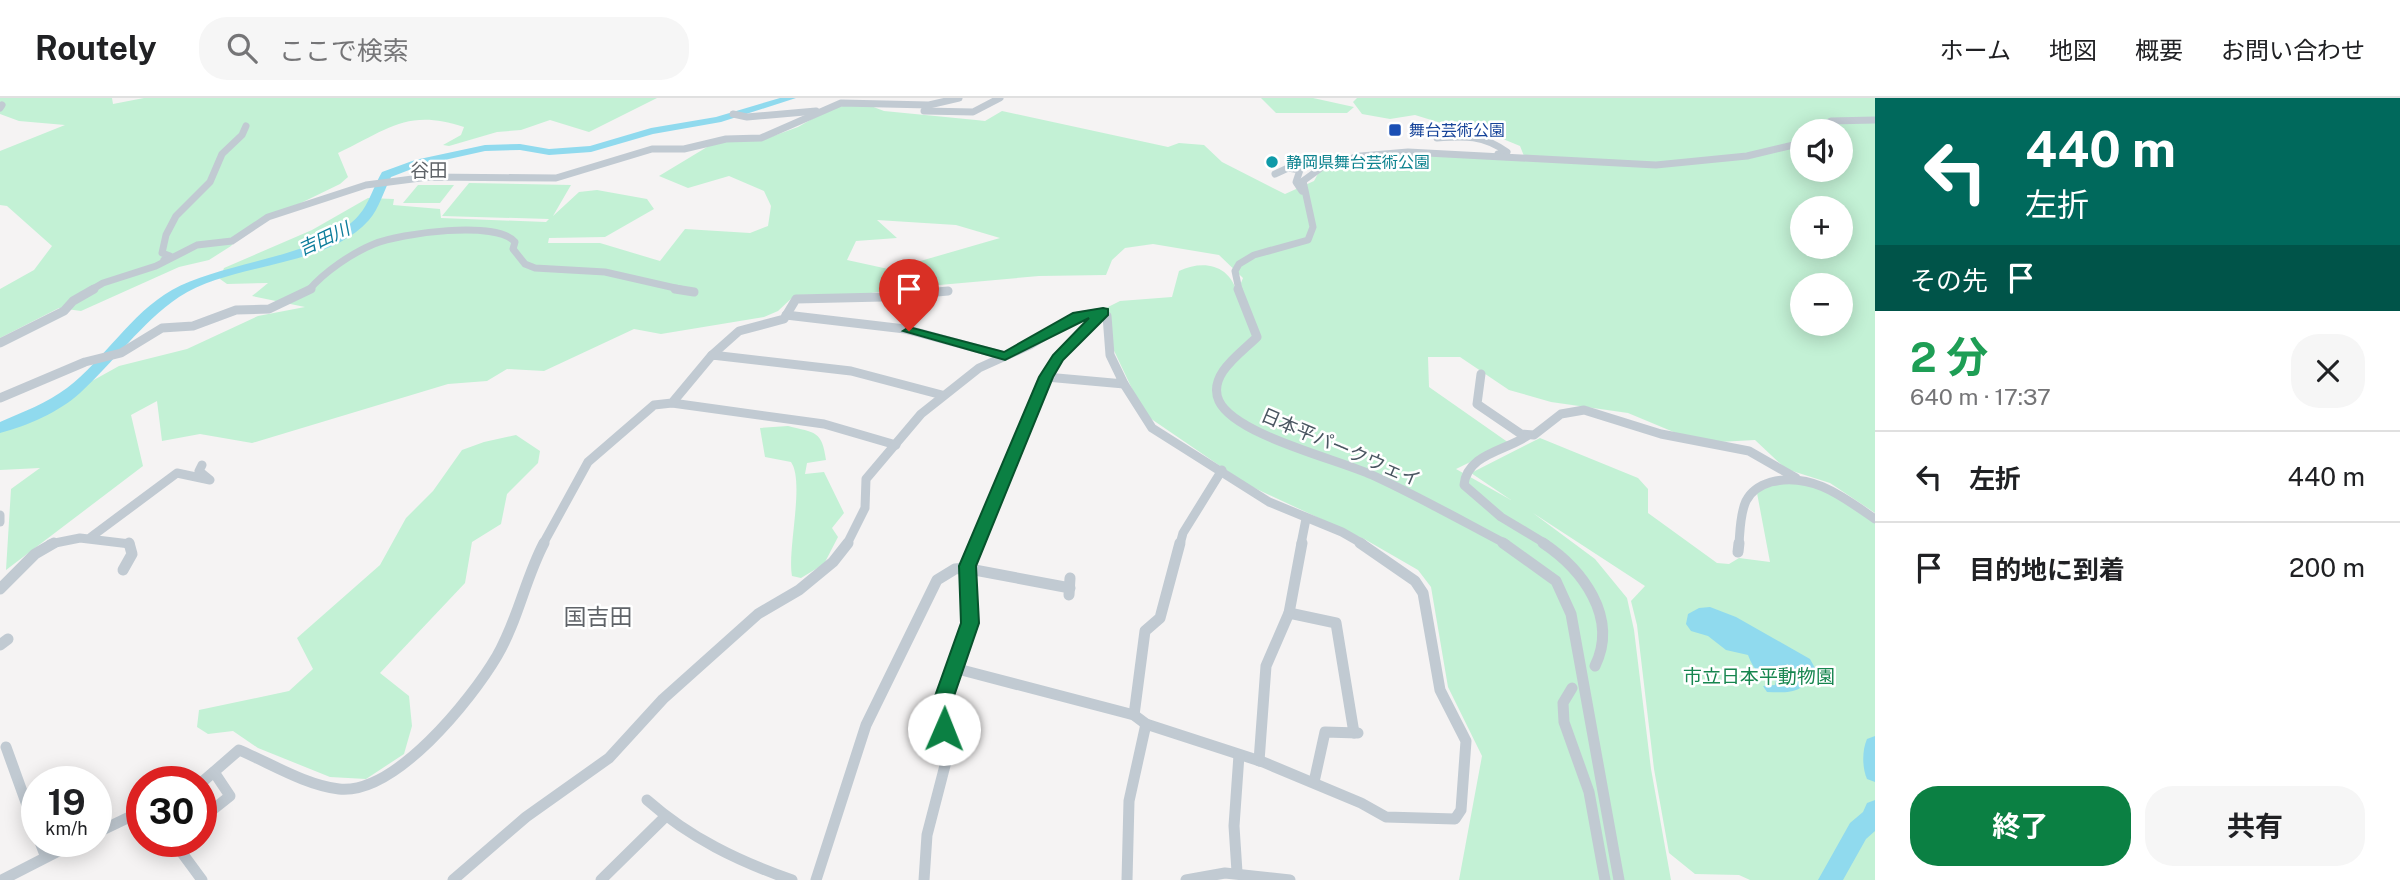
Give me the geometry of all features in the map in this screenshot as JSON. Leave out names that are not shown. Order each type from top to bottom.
[{"type":"street","points":[[0,343],[64,311],[73,301],[103,283],[156,266],[197,245],[241,237],[268,217],[379,183],[435,177],[562,177],[652,149],[684,149],[726,139],[761,138],[792,126],[839,101],[929,105],[959,98]]},
{"type":"street","points":[[870,102],[902,109],[960,113],[977,110],[985,103],[1000,98]]},
{"type":"street","points":[[733,114],[747,117],[820,110]]},
{"type":"street","points":[[1853,120],[1875,120]]},
{"type":"street","points":[[156,266],[170,256],[162,253],[166,235],[176,216],[189,200],[210,182],[222,154],[243,135],[246,126]]},
{"type":"street","points":[[1437,138],[1473,135],[1517,157]]},
{"type":"street","points":[[1345,160],[1402,151],[1667,165],[1790,145]]},
{"type":"street","points":[[1303,192],[1303,181],[1315,169],[1394,147]]},
{"type":"street","points":[[1469,154],[1502,154],[1506,150]]},
{"type":"street","points":[[1275,174],[1288,168],[1300,170],[1296,182],[1303,192]]},
{"type":"street","name":"日本平パークウェイ","points":[[1303,192],[1313,227],[1308,240],[1251,257],[1237,267],[1236,285],[1256,324],[1257,337],[1221,373],[1216,384],[1219,401],[1230,416],[1254,430],[1371,474],[1493,537],[1531,558],[1556,581],[1571,614],[1619,880]]},
{"type":"street","points":[[0,398],[101,356],[114,356],[162,328],[193,327],[236,310],[270,309],[307,293],[320,277],[362,249],[416,233],[486,231],[510,236],[515,242],[513,250],[522,257],[525,264],[533,268],[548,272],[608,272],[652,281],[665,288],[694,292]]},
{"type":"street","points":[[672,402],[731,333],[741,327],[780,321],[796,299],[883,297],[948,290]]},
{"type":"street","points":[[453,880],[526,817],[609,758],[663,699],[758,614],[799,590],[833,562],[845,548],[865,508],[866,479],[921,414],[942,395],[979,368],[1030,345],[1078,316],[1103,312]]},
{"type":"street","points":[[924,880],[927,835],[949,750],[942,715],[943,699],[970,623],[968,566],[1046,377],[1058,358],[1103,312]]},
{"type":"street","points":[[954,668],[1134,715],[1146,724],[1314,782],[1386,817],[1455,819],[1461,810],[1466,741],[1440,690],[1423,593],[1415,581],[1380,554],[1342,532],[1269,502],[1152,428],[1124,384],[1110,355],[1107,316],[1103,312]]},
{"type":"street","points":[[786,315],[905,329],[1005,356]]},
{"type":"street","points":[[712,355],[851,371],[942,395]]},
{"type":"street","points":[[1481,374],[1478,404],[1481,409],[1527,436]]},
{"type":"street","points":[[1046,377],[1124,384]]},
{"type":"street","points":[[217,769],[239,750],[321,785],[340,789],[359,788],[377,781],[405,764],[461,705],[498,656],[519,608],[531,567],[588,462],[654,405],[672,402],[824,424],[896,445]]},
{"type":"street","points":[[1595,666],[1604,648],[1599,609],[1584,577],[1559,551],[1486,507],[1464,485],[1466,470],[1474,463],[1542,431],[1545,424],[1561,414],[1584,410],[1661,434],[1749,451],[1796,478],[1830,488],[1875,519]]},
{"type":"street","points":[[91,537],[177,473],[210,480],[199,471],[202,465]]},
{"type":"street","points":[[1134,715],[1145,631],[1160,618],[1183,533],[1222,470]]},
{"type":"street","points":[[1738,552],[1746,503],[1754,490],[1762,485],[1796,478]]},
{"type":"street","points":[[0,515],[0,522]]},
{"type":"street","points":[[1259,761],[1266,666],[1289,613],[1307,519]]},
{"type":"street","points":[[0,589],[45,546],[71,537],[129,542],[132,555],[123,570]]},
{"type":"street","points":[[816,880],[852,761],[888,675],[910,640],[926,594],[947,572],[968,566],[1070,587]]},
{"type":"street","points":[[1289,613],[1336,622],[1356,733],[1325,732],[1314,782]]},
{"type":"street","points":[[1572,688],[1563,703],[1564,722],[1588,792],[1605,880]]},
{"type":"street","points":[[1127,880],[1127,803],[1132,768],[1146,724]]},
{"type":"street","points":[[6,747],[21,789]]},
{"type":"street","points":[[1237,872],[1234,827],[1239,755]]},
{"type":"street","points":[[217,776],[230,796],[217,806]]},
{"type":"street","points":[[647,800],[681,831],[769,873],[792,880]]},
{"type":"street","points":[[601,880],[665,817]]},
{"type":"street","points":[[2,880],[32,857]]},
{"type":"street","points":[[183,857],[202,880]]},
{"type":"street","points":[[1186,880],[1208,874],[1237,872],[1290,880]]},
{"type":"green space","points":[[0,98],[112,98],[113,104],[144,98],[657,98],[589,132],[550,120],[521,130],[497,132],[449,146],[443,145],[461,135],[464,127],[428,120],[385,129],[338,153],[348,177],[340,184],[245,230],[231,246],[209,260],[179,267],[81,311],[59,308],[0,338],[0,289],[34,270],[52,246],[7,206],[0,205],[0,151],[65,125],[19,121],[0,114]]},
{"type":"green space","points":[[1261,98],[1313,98],[1354,107],[1347,113],[1276,113]]},
{"type":"green space","name":"市立日本平動物園","points":[[1357,98],[1875,98],[1875,513],[1830,483],[1786,469],[1755,440],[1700,443],[1628,413],[1551,402],[1509,390],[1460,357],[1428,357],[1429,387],[1509,443],[1456,469],[1511,500],[1471,473],[1540,438],[1638,478],[1648,489],[1648,513],[1717,563],[1729,564],[1739,558],[1770,562],[1757,493],[1772,484],[1787,481],[1818,487],[1875,522],[1875,880],[1750,880],[1739,875],[1695,874],[1669,853],[1654,769],[1637,625],[1631,601],[1645,586],[1533,513],[1595,559],[1627,598],[1634,630],[1651,769],[1671,880],[1459,880],[1482,756],[1448,687],[1431,587],[1418,570],[1366,540],[1248,485],[1144,414],[1108,338],[1111,315],[1106,308],[1120,301],[1172,297],[1179,271],[1188,267],[1215,267],[1228,276],[1237,293],[1243,278],[1219,255],[1153,244],[1125,248],[1112,260],[1106,275],[1039,276],[917,287],[917,262],[1000,238],[956,225],[877,220],[897,238],[856,241],[847,260],[902,272],[910,288],[863,294],[795,295],[778,311],[764,317],[661,334],[634,329],[544,371],[507,369],[487,381],[448,384],[252,443],[200,434],[162,441],[157,401],[131,415],[143,466],[6,570],[11,489],[40,468],[0,470],[0,432],[119,366],[187,349],[258,316],[305,307],[252,296],[268,283],[227,284],[220,279],[224,268],[312,230],[368,198],[394,199],[393,205],[440,209],[441,218],[546,222],[549,219],[442,216],[469,183],[571,185],[553,216],[579,192],[597,190],[647,199],[654,209],[605,237],[549,238],[548,243],[600,243],[660,261],[685,229],[750,233],[768,226],[771,206],[764,191],[729,176],[688,188],[659,176],[717,141],[765,139],[798,127],[831,108],[863,103],[884,111],[985,121],[1002,111],[1168,147],[1179,143],[1204,145],[1222,162],[1285,194],[1314,181],[1320,170],[1364,158],[1419,153],[1526,161],[1520,146],[1486,132],[1454,127],[1415,115],[1390,119],[1362,114],[1353,102]]},
{"type":"green space","points":[[418,185],[454,185],[440,203],[403,203]]},
{"type":"green space","points":[[788,426],[811,432],[819,438],[826,460],[807,463],[805,474],[824,472],[844,513],[832,528],[838,537],[824,564],[801,578],[792,576],[791,564],[796,500],[795,472],[791,462],[765,457],[760,428]]},
{"type":"green space","points":[[516,435],[540,451],[538,463],[507,494],[501,524],[472,542],[465,583],[380,673],[409,696],[412,726],[404,754],[366,779],[330,777],[258,748],[233,731],[208,734],[197,727],[199,710],[289,691],[313,669],[297,638],[380,565],[406,518],[433,491],[462,450]]},
{"type":"water","points":[[1710,607],[1736,617],[1810,659],[1816,670],[1811,678],[1796,690],[1767,692],[1763,686],[1775,685],[1776,681],[1758,672],[1748,655],[1726,650],[1708,636],[1691,631],[1686,624],[1688,614],[1699,608]]},
{"type":"waterway","name":"吉田川","points":[[0,428],[41,411],[73,391],[152,311],[176,293],[214,275],[307,250],[342,235],[365,217],[386,175],[419,162],[485,148],[520,147],[549,152],[591,149],[651,131],[717,120],[791,98]]},
{"type":"waterway","points":[[1875,746],[1875,772]]},
{"type":"waterway","points":[[1830,880],[1858,831],[1871,820],[1875,811]]},
{"type":"place","name":"舞台芸術公園","points":[[1395,130]]},
{"type":"place","name":"静岡県舞台芸術公園","points":[[1272,162]]},
{"type":"district","name":"谷田","points":[[429,170]]},
{"type":"district","name":"国吉田","points":[[598,617]]},
{"type":"route","points":[[909,331],[1005,356],[1052,333],[1078,316],[1103,312],[1058,358],[1046,377],[968,566],[970,623],[943,699],[944,729]]}]
